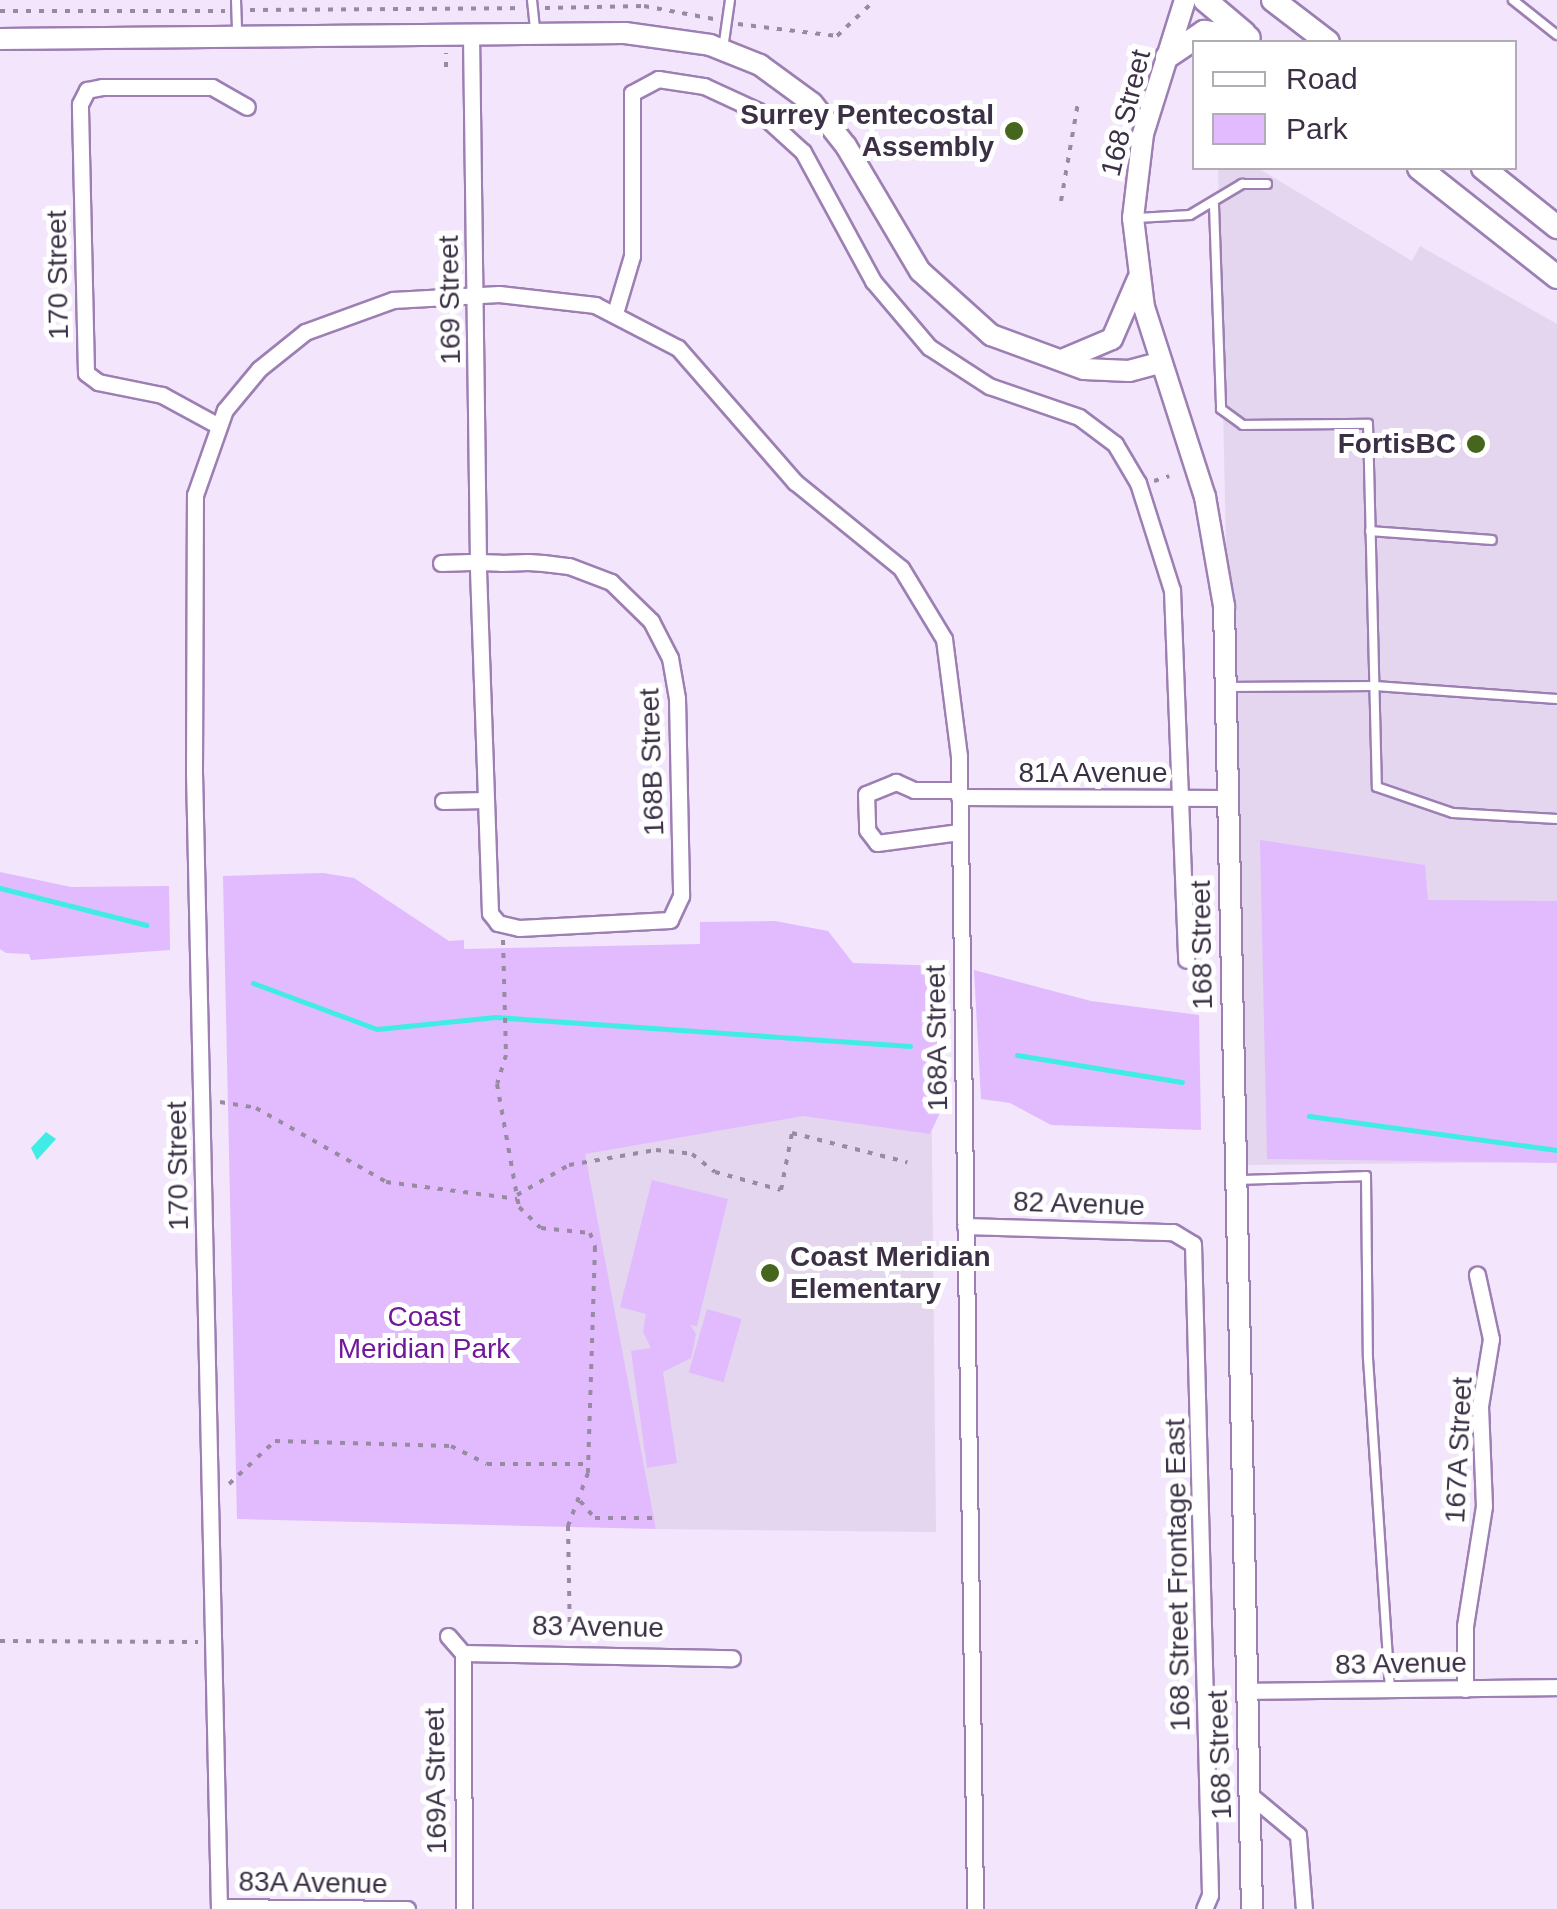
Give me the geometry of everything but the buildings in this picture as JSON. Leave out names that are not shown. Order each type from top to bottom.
[{"type":"main road","name":"168 Street","points":[[1185,0],[1143,134],[1133,218],[1138,277],[1159,364],[1215,538],[1226,687],[1252,1909]]},
{"type":"main road","points":[[1205,0],[1252,40]]},
{"type":"main road","points":[[1274,0],[1325,40]]},
{"type":"main road","points":[[1198,40],[1217,30],[1252,40]]},
{"type":"main road","points":[[0,39],[625,33],[723,48],[766,68],[812,103],[939,292],[991,335],[1049,361],[1129,371],[1159,364]]},
{"type":"main road","points":[[1167,56],[1192,43]]},
{"type":"main road","points":[[1422,170],[1557,277]]},
{"type":"main road","points":[[1486,170],[1557,227]]},
{"type":"main road","points":[[1049,361],[1074,359],[1112,339],[1138,277]]},
{"type":"street","name":"169 Street","points":[[471,37],[485,800],[498,923]]},
{"type":"street","points":[[615,312],[632,256],[631,96],[646,81],[687,82],[745,104],[797,144],[873,281],[936,353],[996,390],[1093,425],[1133,473],[1171,584],[1186,960]]},
{"type":"street","name":"170 Street","points":[[217,425],[153,392],[98,382],[86,373],[84,94],[102,87],[212,87],[247,107]]},
{"type":"street","name":"168A Street","points":[[475,294],[564,298],[615,312],[678,348],[795,482],[880,546],[914,582],[947,648],[959,793],[976,1909]]},
{"type":"street","name":"170 Street","points":[[219,1908],[191,544],[197,487],[217,425],[235,397],[281,350],[332,318],[394,300],[475,294]]},
{"type":"street","points":[[442,563],[478,562]]},
{"type":"street","name":"168B Street","points":[[478,562],[550,563],[594,574],[632,599],[659,635],[676,698],[680,896],[674,918],[656,924],[498,923]]},
{"type":"street","name":"81A Avenue","points":[[959,832],[877,843],[868,830],[866,794],[896,782],[914,790],[959,793],[1226,798]]},
{"type":"street","points":[[443,801],[485,800]]},
{"type":"street","name":"82 Avenue","points":[[965,1226],[1169,1232],[1191,1239]]},
{"type":"street","name":"168 Street Frontage East","points":[[1191,1239],[1210,1892],[1204,1909]]},
{"type":"street","name":"167A Street","points":[[1465,1689],[1465,1626],[1484,1506],[1480,1406],[1491,1339],[1477,1275]]},
{"type":"street","points":[[448,1636],[463,1653]]},
{"type":"street","name":"83 Avenue","points":[[463,1653],[570,1651],[732,1658]]},
{"type":"street","name":"169A Street","points":[[463,1653],[464,1909]]},
{"type":"street","name":"83 Avenue","points":[[1245,1691],[1557,1687]]},
{"type":"street","points":[[1249,1794],[1298,1836],[1304,1909]]},
{"type":"street","name":"83A Avenue","points":[[219,1908],[407,1909]]},
{"type":"lane","points":[[236,0],[237,38]]},
{"type":"lane","points":[[532,0],[534,36]]},
{"type":"lane","points":[[723,48],[730,0]]},
{"type":"lane","points":[[1513,0],[1557,35]]},
{"type":"lane","points":[[1133,218],[1184,217],[1214,205],[1242,184],[1267,184]]},
{"type":"lane","points":[[1214,205],[1221,409],[1243,425],[1368,424],[1376,786],[1453,814],[1557,819]]},
{"type":"lane","points":[[1370,531],[1492,540]]},
{"type":"lane","points":[[1226,687],[1375,686],[1557,699]]},
{"type":"lane","points":[[1234,1180],[1366,1176],[1368,1358],[1390,1690]]},
{"type":"path","points":[[747,25],[837,36],[875,0]]},
{"type":"path","points":[[542,8],[644,6],[716,20]]},
{"type":"path","points":[[245,10],[522,8]]},
{"type":"path","points":[[0,12],[226,11]]},
{"type":"path","points":[[1061,201],[1078,102]]},
{"type":"path","points":[[1148,484],[1168,476]]},
{"type":"path","points":[[498,923],[507,1030],[497,1084],[517,1197],[534,1225],[583,1230],[594,1240],[589,1464],[580,1501],[568,1526],[570,1651]]},
{"type":"path","points":[[220,1102],[256,1108],[386,1182],[517,1197],[569,1165],[656,1150],[692,1154],[714,1172],[781,1190],[792,1133],[907,1162]]},
{"type":"path","points":[[228,1484],[275,1440],[450,1446],[487,1464],[589,1464]]},
{"type":"path","points":[[580,1501],[594,1518],[659,1518]]},
{"type":"path","points":[[0,1642],[198,1642]]},
{"type":"shaded area","points":[[1218,170],[1261,170],[1412,261],[1420,246],[1557,324],[1557,1162],[1239,1165]]},
{"type":"shaded area","name":"Coast Meridian Elementary","points":[[565,1052],[931,1061],[936,1532],[656,1529]]},
{"type":"shaded area","points":[[46,1132],[56,1139],[37,1160],[31,1148]]},
{"type":"green space","points":[[1260,840],[1425,865],[1428,900],[1557,901],[1557,1163],[1267,1159]]},
{"type":"green space","points":[[0,872],[71,887],[169,886],[170,950],[31,960],[29,954],[6,953],[0,949]]},
{"type":"green space","name":"Coast Meridian Park","points":[[323,873],[354,878],[449,941],[464,940],[464,949],[700,944],[700,922],[775,921],[828,931],[853,963],[943,966],[944,1104],[930,1134],[803,1116],[585,1154],[656,1529],[237,1519],[223,876]]},
{"type":"green space","points":[[974,970],[1091,1001],[1199,1015],[1201,1130],[1051,1125],[1010,1103],[981,1099]]},
{"type":"green space","points":[[652,1180],[728,1199],[697,1326],[690,1325],[696,1334],[691,1358],[663,1372],[677,1463],[647,1468],[631,1351],[651,1348],[643,1332],[646,1314],[620,1307]]},
{"type":"green space","points":[[707,1309],[742,1319],[723,1382],[689,1372]]},
{"type":"waterway","points":[[0,888],[146,925]]},
{"type":"waterway","points":[[253,983],[377,1029],[495,1017],[910,1046]]},
{"type":"waterway","points":[[1017,1055],[1182,1082]]},
{"type":"waterway","points":[[1309,1116],[1557,1150]]},
{"type":"place","name":"Surrey Pentecostal Assembly","points":[[1014,131]]},
{"type":"place","name":"FortisBC","points":[[1476,444]]},
{"type":"place","name":"Coast Meridian Elementary","points":[[770,1273]]}]
